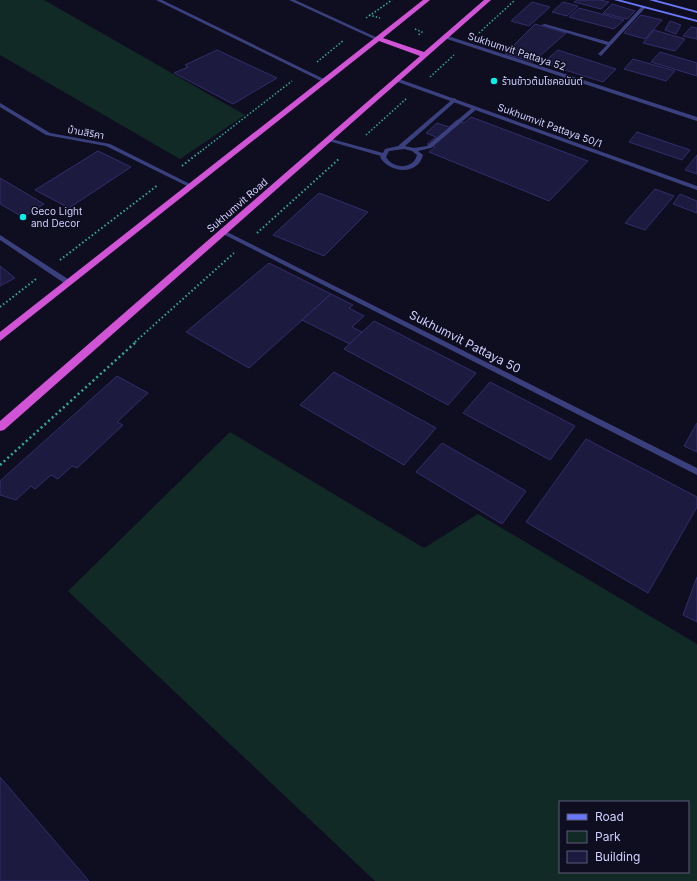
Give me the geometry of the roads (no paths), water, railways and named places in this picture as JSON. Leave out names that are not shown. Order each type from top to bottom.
[{"type":"highway","points":[[0,337],[427,0]]},
{"type":"highway","name":"Sukhumvit Road","points":[[0,427],[488,0]]},
{"type":"highway","points":[[378,39],[425,55]]},
{"type":"main road","points":[[616,0],[697,21]]},
{"type":"main road","points":[[652,0],[697,12]]},
{"type":"street","points":[[158,0],[325,81]]},
{"type":"street","points":[[291,0],[378,39]]},
{"type":"street","points":[[601,54],[644,7]]},
{"type":"street","points":[[543,24],[610,44]]},
{"type":"street","name":"Sukhumvit Pattaya 52","points":[[446,37],[697,120]]},
{"type":"street","name":"Sukhumvit Pattaya 50/1","points":[[396,80],[697,188]]},
{"type":"street","points":[[400,147],[454,100]]},
{"type":"street","name":"บ้านสิริคา","points":[[0,105],[48,134],[108,145],[191,186]]},
{"type":"street","points":[[414,150],[420,155],[418,162],[404,168],[392,166],[384,160],[384,155],[387,150],[400,147],[414,150],[430,147],[475,108]]},
{"type":"street","points":[[328,140],[384,155]]},
{"type":"street","name":"Sukhumvit Pattaya 50","points":[[223,232],[697,472]]},
{"type":"street","points":[[0,237],[69,282]]},
{"type":"place","name":"ร้านข้าวต้มโชคอนันต์","points":[[494,81]]},
{"type":"place","name":"Geco Light and Decor","points":[[23,217]]}]
